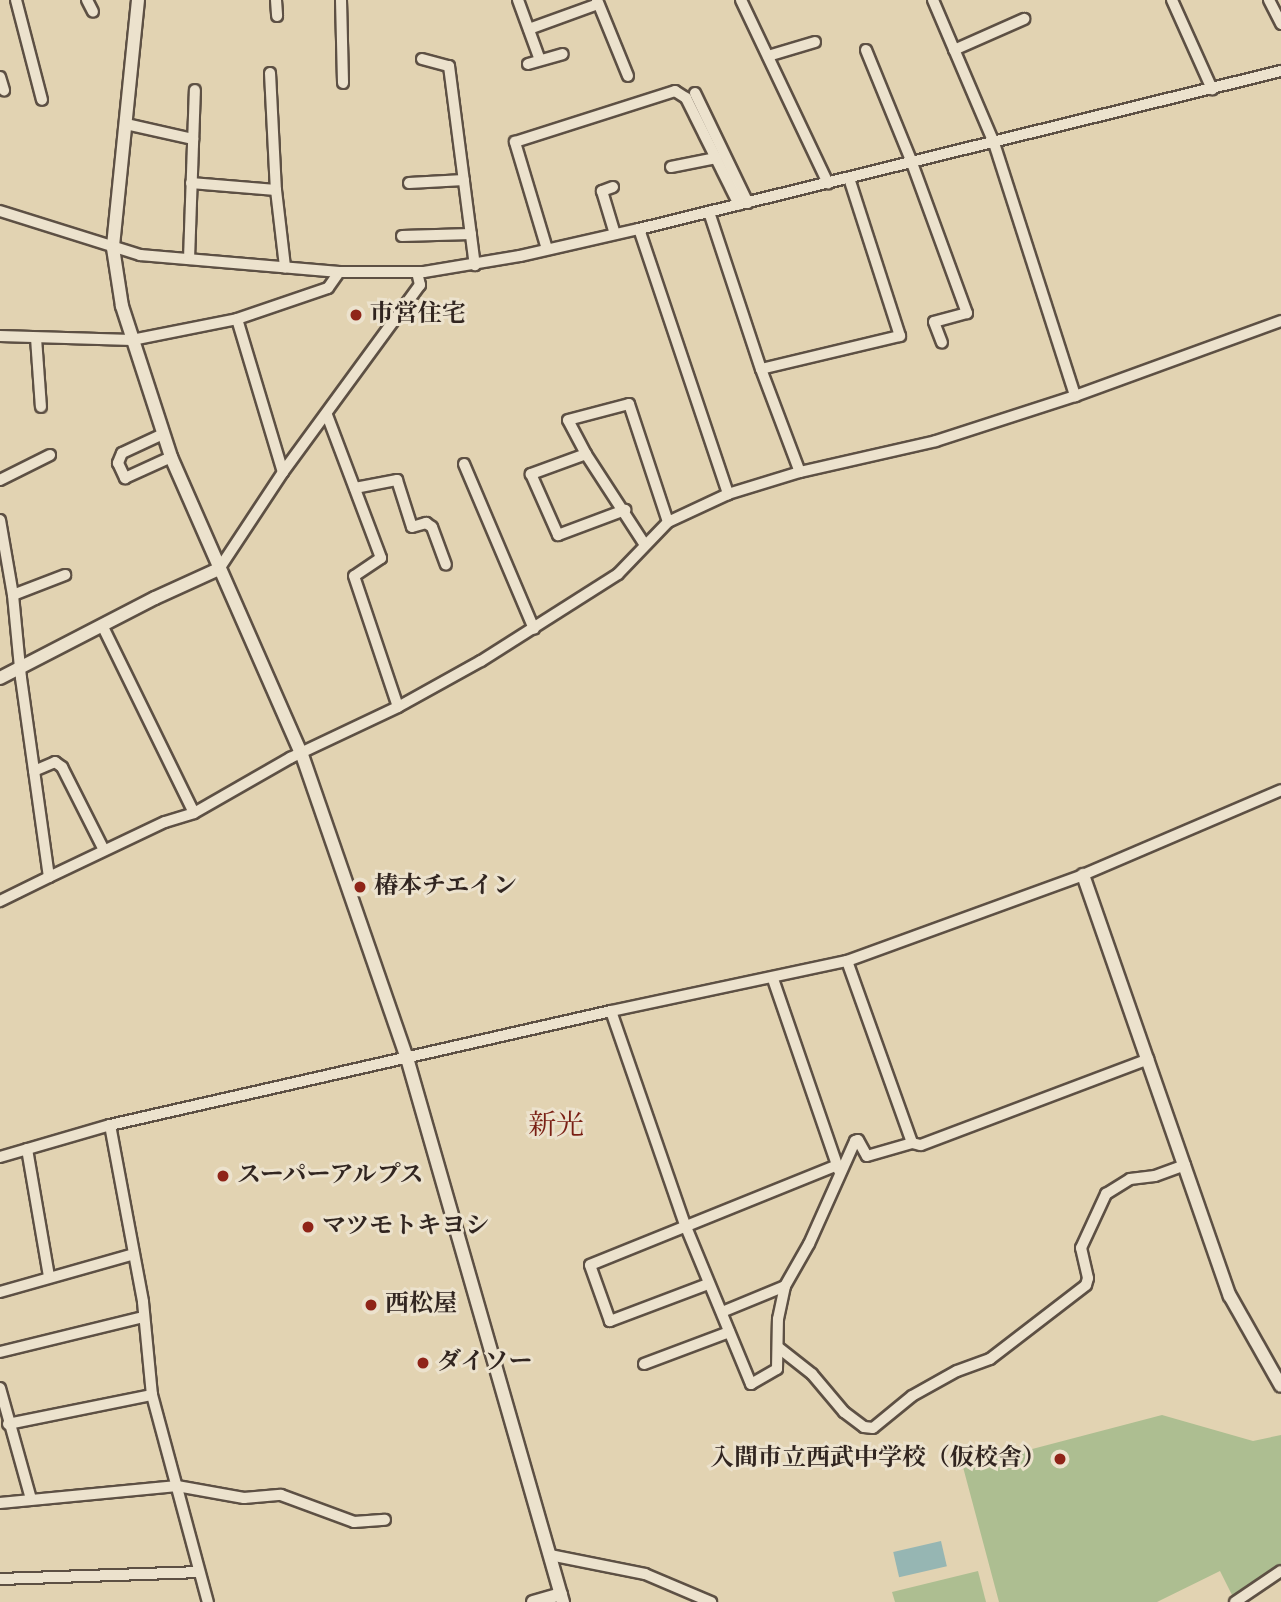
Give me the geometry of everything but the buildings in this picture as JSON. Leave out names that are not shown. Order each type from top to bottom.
[{"type":"street","points":[[16,0],[41,100]]},
{"type":"street","points":[[87,0],[93,12]]},
{"type":"street","points":[[138,0],[113,248],[115,274],[132,340],[171,457],[302,755],[407,1058],[562,1598],[533,1602]]},
{"type":"street","points":[[276,0],[276,16]]},
{"type":"street","points":[[341,0],[343,83]]},
{"type":"street","points":[[518,0],[540,60]]},
{"type":"street","points":[[741,0],[828,183]]},
{"type":"street","points":[[933,0],[994,143],[1075,396]]},
{"type":"street","points":[[1171,0],[1212,89]]},
{"type":"street","points":[[1269,0],[1281,24]]},
{"type":"street","points":[[529,29],[598,2],[628,76]]},
{"type":"street","points":[[954,50],[1024,19]]},
{"type":"street","points":[[768,56],[815,42]]},
{"type":"street","points":[[866,50],[912,163],[967,313],[934,322],[942,343]]},
{"type":"street","points":[[528,64],[563,54]]},
{"type":"street","points":[[422,59],[449,66],[474,265]]},
{"type":"street","points":[[0,211],[113,248],[189,259],[339,272],[417,272],[474,265],[639,229],[1281,71]]},
{"type":"street","points":[[270,73],[276,190],[285,267]]},
{"type":"street","points":[[0,76],[4,90]]},
{"type":"street","points":[[189,259],[195,90]]},
{"type":"street","points":[[547,249],[515,142],[675,91],[686,98],[743,204]]},
{"type":"street","points":[[695,93],[743,204]]},
{"type":"street","points":[[126,124],[192,139]]},
{"type":"street","points":[[671,167],[716,158]]},
{"type":"street","points":[[761,369],[900,336],[849,178]]},
{"type":"street","points":[[409,183],[464,180]]},
{"type":"street","points":[[191,183],[276,190]]},
{"type":"street","points":[[613,187],[602,191],[615,234]]},
{"type":"street","points":[[709,212],[761,369],[800,472]]},
{"type":"street","points":[[639,229],[728,494]]},
{"type":"street","points":[[402,236],[471,234]]},
{"type":"street","points":[[0,336],[132,340],[237,319],[328,288],[339,272]]},
{"type":"street","points":[[0,678],[219,569],[283,472],[420,285],[417,272]]},
{"type":"street","points":[[237,319],[283,472]]},
{"type":"street","points":[[0,901],[165,822],[194,813],[290,758],[302,755],[398,707],[534,629],[618,574],[668,522],[728,494],[800,472],[936,441],[1075,396],[1281,321]]},
{"type":"street","points":[[36,338],[41,407]]},
{"type":"street","points":[[645,545],[625,510],[586,454],[568,420],[629,404],[668,522]]},
{"type":"street","points":[[327,415],[381,558],[354,576],[398,707]]},
{"type":"street","points":[[163,434],[122,453],[118,464],[125,478],[171,457]]},
{"type":"street","points":[[586,454],[531,474],[558,535],[625,510]]},
{"type":"street","points":[[0,480],[50,455]]},
{"type":"street","points":[[464,464],[534,629]]},
{"type":"street","points":[[355,488],[397,480],[412,527],[426,523],[432,527],[446,565]]},
{"type":"street","points":[[0,520],[4,556],[13,595],[20,668],[49,877]]},
{"type":"street","points":[[13,595],[65,575]]},
{"type":"street","points":[[102,625],[194,813]]},
{"type":"street","points":[[34,771],[55,762],[62,767],[104,850]]},
{"type":"street","points":[[0,1157],[110,1125],[611,1011],[773,979],[847,961],[1083,875],[1281,790]]},
{"type":"street","points":[[1083,875],[1230,1296],[1281,1386]]},
{"type":"street","points":[[847,961],[912,1143]]},
{"type":"street","points":[[773,979],[838,1168]]},
{"type":"street","points":[[611,1011],[686,1227],[751,1384],[777,1368],[778,1319],[785,1286],[809,1244],[838,1168],[855,1141],[858,1140],[867,1156],[912,1143],[921,1145],[1147,1059]]},
{"type":"street","points":[[110,1125],[144,1317],[152,1395],[208,1602]]},
{"type":"street","points":[[27,1149],[49,1277]]},
{"type":"street","points":[[779,1348],[812,1374],[845,1412],[864,1427],[873,1428],[912,1396],[957,1371],[990,1359],[1086,1285],[1088,1278],[1081,1248],[1106,1194],[1130,1179],[1155,1176],[1185,1165]]},
{"type":"street","points":[[708,1284],[610,1321],[590,1265],[838,1168]]},
{"type":"street","points":[[0,1292],[134,1254]]},
{"type":"street","points":[[722,1312],[785,1286]]},
{"type":"street","points":[[0,1352],[144,1317]]},
{"type":"street","points":[[644,1364],[729,1332]]},
{"type":"street","points":[[0,1388],[31,1499]]},
{"type":"street","points":[[8,1424],[152,1395]]},
{"type":"street","points":[[0,1503],[177,1486],[243,1498],[281,1495],[354,1522],[385,1520]]},
{"type":"street","points":[[550,1555],[645,1574],[694,1598],[711,1602]]},
{"type":"street","points":[[1235,1602],[1281,1571]]},
{"type":"street","points":[[0,1579],[199,1572]]},
{"type":"green space","points":[[1162,1415],[1253,1441],[1281,1435],[1281,1565],[1233,1597],[1220,1571],[1157,1602],[999,1602],[963,1467]]},
{"type":"green space","points":[[978,1571],[986,1602],[895,1602],[892,1592]]},
{"type":"water","points":[[941,1541],[947,1566],[899,1577],[893,1552]]},
{"type":"place","name":"市営住宅","points":[[356,315]]},
{"type":"place","name":"椿本チエイン","points":[[360,887]]},
{"type":"place","name":"スーパーアルプス","points":[[223,1176]]},
{"type":"place","name":"マツモトキヨシ","points":[[308,1227]]},
{"type":"place","name":"西松屋","points":[[371,1305]]},
{"type":"place","name":"ダイソー","points":[[423,1363]]},
{"type":"place","name":"入間市立西武中学校（仮校舎）","points":[[1060,1459]]},
{"type":"district","name":"新光","points":[[556,1127]]}]
